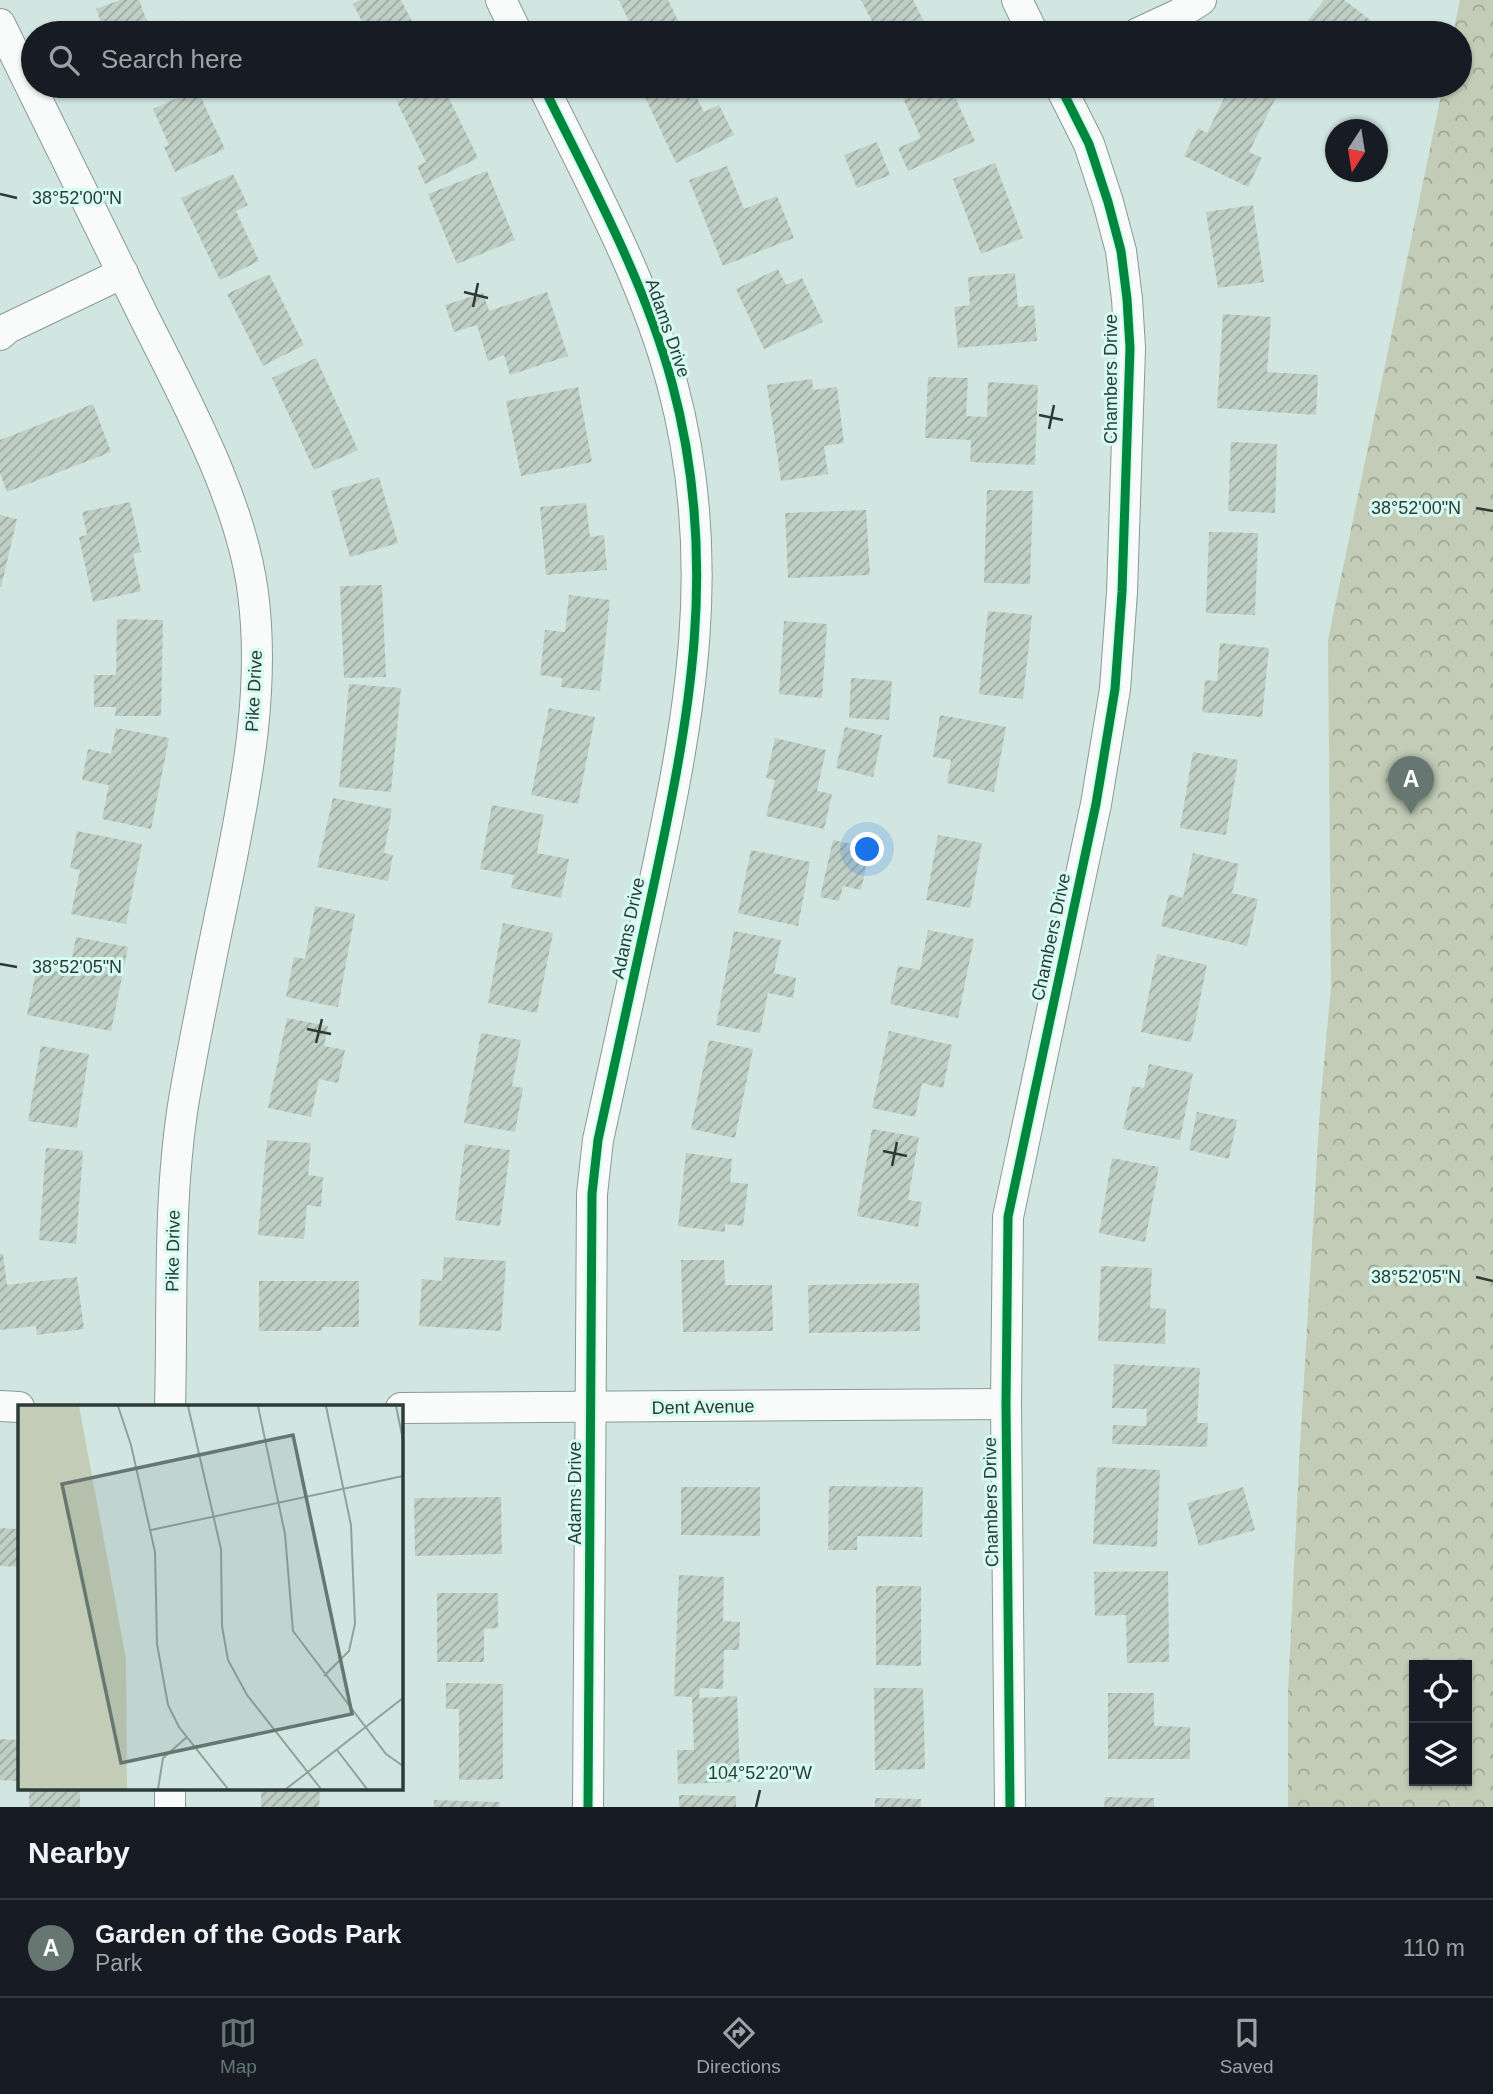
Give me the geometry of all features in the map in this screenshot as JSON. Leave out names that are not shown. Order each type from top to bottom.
[{"type":"street","points":[[501,0],[511,21]]},
{"type":"street","points":[[1017,0],[1027,21]]},
{"type":"street","points":[[1164,21],[1201,0]]},
{"type":"street","name":"Pike Drive","points":[[0,24],[21,67]]},
{"type":"street","name":"Pike Drive","points":[[36,98],[192,414],[227,497],[253,593],[256,639],[255,704],[245,791],[185,1091],[178,1150],[174,1206],[170,1405]]},
{"type":"street","name":"Adams Drive","points":[[549,98],[624,253],[671,381],[686,443],[694,497],[697,555],[697,608],[687,714],[673,794],[598,1140],[592,1194],[588,1807]]},
{"type":"street","name":"Chambers Drive","points":[[1010,1807],[1006,1404],[1008,1217],[1096,804],[1115,689],[1122,592],[1130,348],[1121,251],[1089,144],[1066,98]]},
{"type":"street","points":[[0,335],[8,328],[122,273]]},
{"type":"street","name":"Dent Avenue","points":[[402,1408],[1006,1404]]},
{"type":"street","points":[[0,1406],[18,1406]]},
{"type":"green space","points":[[1460,0],[1493,0],[1493,1807],[1288,1807],[1288,1691],[1299,1464],[1320,1107],[1331,987],[1328,640],[1441,98],[1472,98],[1472,21],[1456,21]]},
{"type":"building","points":[[120,0],[139,0],[147,21],[100,21],[96,9]]},
{"type":"building","points":[[360,0],[401,0],[412,21],[362,21],[353,4]]},
{"type":"building","points":[[619,0],[668,0],[678,21],[629,21]]},
{"type":"building","points":[[861,0],[913,0],[924,21],[872,21]]},
{"type":"building","points":[[1324,0],[1344,0],[1372,21],[1307,21]]},
{"type":"building","points":[[177,98],[201,98],[225,149],[175,172],[164,147],[169,145],[153,109]]},
{"type":"building","points":[[406,98],[449,98],[478,158],[425,184],[417,166],[426,162],[397,102]]},
{"type":"building","points":[[645,98],[697,98],[704,112],[719,105],[734,135],[676,163]]},
{"type":"building","points":[[903,98],[955,98],[975,141],[908,171],[898,148],[921,138]]},
{"type":"building","points":[[1224,98],[1276,98],[1249,152],[1262,158],[1248,187],[1184,156],[1198,128],[1207,133]]},
{"type":"building","points":[[877,142],[890,175],[857,188],[844,155]]},
{"type":"building","points":[[995,163],[1023,238],[981,254],[953,179]]},
{"type":"building","points":[[727,166],[744,209],[777,196],[794,238],[723,266],[689,180]]},
{"type":"building","points":[[487,171],[515,240],[457,264],[428,194]]},
{"type":"building","points":[[233,174],[248,205],[236,211],[259,261],[220,280],[181,198]]},
{"type":"building","points":[[1253,205],[1264,282],[1218,288],[1206,212]]},
{"type":"building","points":[[778,269],[786,285],[802,278],[823,322],[764,349],[736,289]]},
{"type":"building","points":[[1015,273],[1018,307],[1034,305],[1037,341],[958,348],[954,307],[970,305],[968,277]]},
{"type":"building","points":[[269,274],[304,345],[263,366],[227,294]]},
{"type":"building","points":[[547,292],[568,356],[510,375],[504,355],[488,361],[477,325],[454,332],[445,305],[483,293],[489,311]]},
{"type":"building","points":[[1223,314],[1271,317],[1267,372],[1318,375],[1316,415],[1217,408]]},
{"type":"building","points":[[316,358],[358,450],[314,470],[272,378]]},
{"type":"building","points":[[928,377],[968,378],[966,416],[987,417],[988,382],[1038,385],[1035,465],[970,462],[971,440],[925,438]]},
{"type":"building","points":[[812,379],[813,390],[837,387],[844,443],[824,446],[828,474],[781,481],[767,385]]},
{"type":"building","points":[[578,387],[592,462],[521,476],[506,401]]},
{"type":"building","points":[[93,404],[111,452],[7,492],[0,473],[0,440]]},
{"type":"building","points":[[1231,442],[1277,444],[1275,513],[1228,511]]},
{"type":"building","points":[[379,477],[398,543],[350,557],[331,491]]},
{"type":"building","points":[[987,490],[1033,491],[1030,584],[984,583]]},
{"type":"building","points":[[130,502],[141,552],[133,554],[141,591],[93,602],[79,537],[87,535],[82,512]]},
{"type":"building","points":[[586,503],[590,537],[604,535],[607,570],[546,575],[540,507]]},
{"type":"building","points":[[866,510],[870,575],[788,578],[785,513]]},
{"type":"building","points":[[0,515],[17,519],[1,587],[0,586]]},
{"type":"building","points":[[1209,532],[1258,533],[1255,615],[1206,613]]},
{"type":"building","points":[[382,585],[386,677],[344,678],[340,586]]},
{"type":"building","points":[[569,595],[610,600],[600,691],[561,687],[562,678],[540,675],[545,630],[565,632]]},
{"type":"building","points":[[988,611],[1032,615],[1023,699],[979,694]]},
{"type":"building","points":[[117,619],[163,620],[161,716],[115,716],[116,707],[94,707],[94,675],[116,675]]},
{"type":"building","points":[[784,621],[827,624],[822,698],[779,694]]},
{"type":"building","points":[[1220,643],[1269,648],[1262,717],[1202,712],[1205,680],[1217,681]]},
{"type":"building","points":[[851,678],[892,681],[889,720],[849,718]]},
{"type":"building","points":[[349,684],[401,688],[391,792],[339,787]]},
{"type":"building","points":[[549,708],[595,717],[578,804],[531,795]]},
{"type":"building","points":[[940,715],[1006,727],[994,792],[947,783],[951,760],[933,757]]},
{"type":"building","points":[[845,727],[882,735],[873,777],[836,768]]},
{"type":"building","points":[[116,728],[169,738],[151,829],[102,819],[109,785],[82,780],[88,749],[111,754]]},
{"type":"building","points":[[775,738],[826,750],[817,791],[832,794],[824,829],[766,816],[775,780],[766,778]]},
{"type":"building","points":[[1193,752],[1238,760],[1226,835],[1180,828]]},
{"type":"building","points":[[333,798],[392,809],[384,853],[393,855],[388,881],[317,867]]},
{"type":"building","points":[[492,805],[544,815],[537,853],[569,859],[561,898],[511,888],[514,875],[480,869]]},
{"type":"building","points":[[77,831],[142,844],[126,924],[71,914],[80,870],[70,868]]},
{"type":"building","points":[[938,835],[982,843],[970,908],[926,900]]},
{"type":"building","points":[[833,840],[870,848],[861,890],[843,886],[839,901],[820,897]]},
{"type":"building","points":[[751,850],[810,862],[798,926],[738,913]]},
{"type":"building","points":[[1193,853],[1239,864],[1232,893],[1258,899],[1247,946],[1161,926],[1169,894],[1183,898]]},
{"type":"building","points":[[315,906],[355,914],[338,1007],[286,997],[294,957],[305,959]]},
{"type":"building","points":[[503,923],[553,933],[537,1013],[488,1003]]},
{"type":"building","points":[[928,930],[974,939],[958,1018],[890,1004],[898,966],[920,970]]},
{"type":"building","points":[[734,931],[781,940],[774,973],[796,978],[793,998],[768,993],[760,1033],[716,1025]]},
{"type":"building","points":[[76,937],[128,947],[111,1031],[27,1015],[37,967],[69,974]]},
{"type":"building","points":[[1157,954],[1207,965],[1191,1042],[1141,1032]]},
{"type":"building","points":[[287,1018],[328,1026],[324,1046],[345,1050],[338,1083],[319,1079],[311,1117],[268,1108]]},
{"type":"building","points":[[889,1031],[952,1045],[943,1088],[922,1083],[915,1117],[872,1108]]},
{"type":"building","points":[[481,1033],[521,1040],[512,1086],[523,1088],[515,1132],[464,1123]]},
{"type":"building","points":[[709,1040],[753,1049],[735,1138],[691,1129]]},
{"type":"building","points":[[41,1046],[89,1054],[77,1128],[28,1121]]},
{"type":"building","points":[[1149,1064],[1193,1073],[1180,1140],[1123,1129],[1132,1086],[1144,1088]]},
{"type":"building","points":[[1197,1112],[1237,1120],[1229,1159],[1189,1150]]},
{"type":"building","points":[[872,1129],[919,1137],[908,1200],[922,1202],[918,1227],[857,1216]]},
{"type":"building","points":[[267,1140],[311,1143],[308,1175],[323,1177],[321,1207],[307,1205],[304,1239],[258,1235]]},
{"type":"building","points":[[465,1144],[510,1150],[500,1226],[455,1220]]},
{"type":"building","points":[[46,1148],[83,1151],[76,1244],[39,1240]]},
{"type":"building","points":[[686,1153],[732,1159],[730,1182],[748,1184],[743,1226],[725,1224],[725,1232],[678,1226]]},
{"type":"building","points":[[1112,1158],[1159,1167],[1145,1242],[1099,1233]]},
{"type":"building","points":[[0,1254],[3,1254],[7,1285],[77,1277],[84,1329],[37,1335],[36,1326],[0,1330]]},
{"type":"building","points":[[444,1257],[506,1261],[501,1331],[419,1326],[422,1279],[442,1281]]},
{"type":"building","points":[[681,1260],[724,1260],[725,1285],[772,1285],[773,1331],[683,1332]]},
{"type":"building","points":[[1101,1266],[1152,1268],[1150,1308],[1166,1309],[1165,1344],[1098,1341]]},
{"type":"building","points":[[259,1281],[359,1281],[359,1327],[322,1327],[322,1331],[259,1331]]},
{"type":"building","points":[[919,1283],[920,1331],[809,1333],[808,1285]]},
{"type":"building","points":[[1114,1364],[1200,1368],[1197,1423],[1208,1423],[1207,1447],[1112,1444],[1113,1425],[1146,1426],[1147,1409],[1112,1408]]},
{"type":"building","points":[[1097,1467],[1160,1470],[1157,1547],[1093,1544]]},
{"type":"building","points":[[829,1486],[923,1487],[922,1537],[857,1536],[857,1550],[828,1550]]},
{"type":"building","points":[[681,1487],[760,1487],[760,1536],[681,1535]]},
{"type":"building","points":[[1243,1487],[1255,1530],[1199,1546],[1187,1503]]},
{"type":"building","points":[[501,1497],[502,1554],[415,1556],[414,1498]]},
{"type":"building","points":[[0,1528],[18,1529],[18,1567],[0,1566]]},
{"type":"building","points":[[1168,1571],[1169,1662],[1127,1663],[1126,1615],[1095,1616],[1094,1572]]},
{"type":"building","points":[[679,1575],[724,1577],[723,1621],[740,1622],[739,1650],[724,1650],[723,1689],[700,1688],[699,1698],[737,1696],[740,1782],[678,1784],[677,1750],[694,1750],[692,1697],[674,1696]]},
{"type":"building","points":[[876,1586],[921,1586],[921,1666],[876,1665]]},
{"type":"building","points":[[437,1593],[498,1593],[498,1628],[484,1629],[484,1662],[437,1662]]},
{"type":"building","points":[[446,1683],[503,1684],[503,1779],[459,1780],[459,1709],[446,1709]]},
{"type":"building","points":[[874,1688],[923,1688],[925,1769],[875,1770]]},
{"type":"building","points":[[1108,1693],[1154,1693],[1154,1726],[1190,1727],[1190,1759],[1108,1759]]},
{"type":"building","points":[[0,1739],[18,1740],[18,1781],[0,1780]]},
{"type":"building","points":[[80,1790],[80,1807],[29,1807],[29,1791]]},
{"type":"building","points":[[261,1790],[320,1792],[319,1807],[261,1807]]},
{"type":"building","points":[[679,1795],[736,1796],[736,1807],[679,1807]]},
{"type":"building","points":[[1105,1797],[1154,1798],[1154,1807],[1104,1807]]},
{"type":"building","points":[[875,1798],[921,1799],[921,1807],[875,1807]]},
{"type":"building","points":[[434,1800],[500,1802],[499,1807],[434,1807]]},
{"type":"cycle path","points":[[549,98],[615,232],[647,306],[660,344],[672,383],[686,449],[694,513],[697,576],[688,701],[678,764],[598,1140],[592,1194],[588,1807]]},
{"type":"cycle path","points":[[1010,1807],[1006,1404],[1008,1217],[1096,804],[1115,689],[1122,592],[1130,348],[1121,251],[1089,144],[1066,98]]},
{"type":"place","name":"Garden of the Gods Park","points":[[1411,814]]}]
